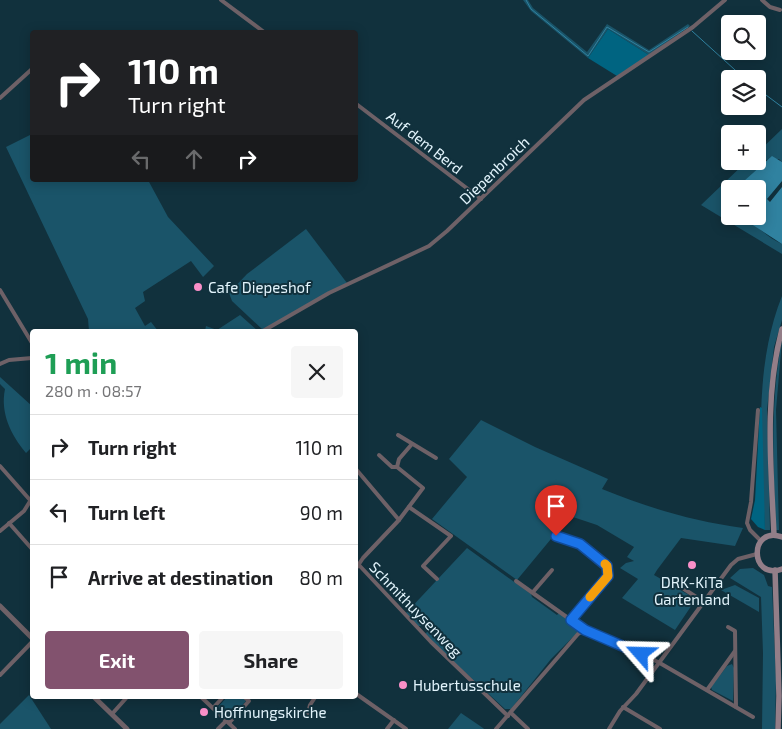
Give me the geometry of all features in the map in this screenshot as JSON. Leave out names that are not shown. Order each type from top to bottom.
[{"type":"main road","points":[[774,535],[770,409],[775,362],[782,329]]},
{"type":"main road","points":[[782,537],[774,535],[761,541],[757,554],[762,566],[775,570],[782,569]]},
{"type":"main road","points":[[775,570],[779,696],[778,729]]},
{"type":"street","points":[[221,0],[261,30]]},
{"type":"street","name":"Diepenbroich","points":[[266,329],[329,293],[429,246],[584,100],[693,27],[725,0]]},
{"type":"street","points":[[762,0],[770,7],[781,11]]},
{"type":"street","points":[[0,98],[30,71]]},
{"type":"street","name":"Auf dem Berd","points":[[358,105],[480,199]]},
{"type":"street","points":[[0,290],[30,340]]},
{"type":"street","points":[[0,364],[9,360],[30,358]]},
{"type":"street","points":[[758,410],[751,502],[747,523],[750,530],[761,541]]},
{"type":"street","points":[[398,435],[436,458]]},
{"type":"street","points":[[397,467],[399,459],[412,444]]},
{"type":"street","points":[[358,564],[399,520],[422,488],[397,467],[392,467],[379,455]]},
{"type":"street","points":[[0,466],[30,498]]},
{"type":"street","points":[[358,472],[399,520]]},
{"type":"street","points":[[0,531],[24,511],[30,501]]},
{"type":"street","points":[[409,507],[451,536],[423,566],[437,579]]},
{"type":"street","points":[[9,523],[30,547]]},
{"type":"street","points":[[556,536],[580,544],[607,566],[608,576],[571,620]]},
{"type":"street","points":[[609,729],[623,707],[734,561],[757,554]]},
{"type":"street","name":"Schmithuysenweg","points":[[358,564],[458,669],[528,729]]},
{"type":"street","points":[[533,592],[552,570]]},
{"type":"street","points":[[516,581],[585,630],[594,632],[658,662],[753,717]]},
{"type":"street","points":[[684,589],[704,602]]},
{"type":"street","points":[[0,606],[30,636]]},
{"type":"street","points":[[728,626],[735,631],[736,707]]},
{"type":"street","points":[[496,729],[578,634],[585,630]]},
{"type":"street","points":[[0,674],[30,644]]},
{"type":"street","points":[[707,690],[735,650]]},
{"type":"street","points":[[358,695],[406,729]]},
{"type":"street","points":[[96,699],[127,729]]},
{"type":"street","points":[[112,714],[125,699]]},
{"type":"street","points":[[203,699],[235,729]]},
{"type":"street","points":[[213,708],[221,699]]},
{"type":"street","points":[[218,729],[249,701],[247,699]]},
{"type":"street","points":[[308,713],[314,699]]},
{"type":"street","points":[[623,707],[660,729]]},
{"type":"street","points":[[387,729],[394,720]]},
{"type":"street","points":[[645,729],[648,723]]},
{"type":"shaded area","points":[[523,0],[528,0],[533,8],[587,52],[607,24],[649,50],[688,24],[690,26],[649,55],[608,29],[588,58],[531,11]]},
{"type":"shaded area","points":[[608,29],[649,55],[617,76],[588,58]]},
{"type":"shaded area","points":[[782,129],[782,162],[779,159],[766,160],[766,144]]},
{"type":"shaded area","points":[[30,135],[30,182],[149,182],[168,217],[214,266],[203,277],[191,261],[143,292],[145,301],[135,308],[145,326],[151,322],[156,329],[89,329],[88,319],[6,147]]},
{"type":"shaded area","points":[[772,156],[782,162],[782,181],[767,199],[770,202],[782,187],[782,244],[753,225],[766,225],[766,180],[745,180],[756,170],[766,170],[766,161]]},
{"type":"shaded area","points":[[738,170],[757,170],[747,180],[727,180]]},
{"type":"shaded area","points":[[721,186],[721,217],[701,205]]},
{"type":"shaded area","points":[[734,225],[754,225],[782,244],[782,254]]},
{"type":"shaded area","points":[[306,229],[347,283],[262,329],[232,301],[229,293],[247,274]]},
{"type":"shaded area","points":[[782,296],[782,320],[774,347],[767,410],[770,530],[765,530],[761,441],[763,382],[773,324]]},
{"type":"shaded area","points":[[240,315],[256,329],[219,329]]},
{"type":"shaded area","points":[[782,339],[776,410],[779,530],[776,530],[773,458],[774,411]]},
{"type":"shaded area","points":[[0,377],[30,404],[30,449],[26,453],[11,431],[5,415],[5,389],[0,384]]},
{"type":"shaded area","points":[[760,407],[762,408],[765,530],[758,527],[751,519],[755,500]]},
{"type":"shaded area","points":[[481,420],[535,447],[608,479],[602,489],[671,513],[706,522],[743,528],[735,546],[681,538],[657,570],[654,575],[696,599],[675,630],[622,598],[638,579],[620,568],[626,563],[634,561],[627,557],[634,547],[597,525],[570,516],[517,580],[432,519],[467,477],[449,459]]},
{"type":"shaded area","points":[[467,548],[557,615],[559,613],[581,629],[551,659],[511,709],[505,709],[431,641],[425,634],[428,631],[424,626],[418,626],[406,613]]},
{"type":"shaded area","points":[[753,568],[764,575],[768,586],[772,587],[776,680],[775,729],[762,729],[763,653],[761,597],[730,578],[740,569]]},
{"type":"shaded area","points":[[735,585],[759,598],[759,612],[721,590]]},
{"type":"shaded area","points":[[732,664],[734,668],[733,701],[712,690],[711,687],[727,666]]},
{"type":"shaded area","points":[[29,695],[51,729],[0,729],[0,724]]},
{"type":"shaded area","points":[[225,699],[244,699],[246,701],[230,719],[218,707]]},
{"type":"shaded area","points":[[461,713],[483,728],[484,729],[448,729]]},
{"type":"waterway","points":[[526,0],[531,9],[588,56],[607,27],[649,52],[688,27]]},
{"type":"waterway","points":[[692,31],[735,70]]},
{"type":"waterway","points":[[766,95],[782,107]]},
{"type":"slow traffic","points":[[590,597],[608,576],[605,564]]},
{"type":"place","name":"Cafe Diepeshof","points":[[198,287]]},
{"type":"place","name":"DRK-KiTa Gartenland","points":[[692,565]]},
{"type":"place","name":"Hubertusschule","points":[[403,685]]},
{"type":"place","name":"Hoffnungskirche","points":[[204,712]]},
{"type":"route","points":[[556,536],[580,544],[607,566],[608,576],[571,620],[585,630],[594,632],[641,654]]}]
